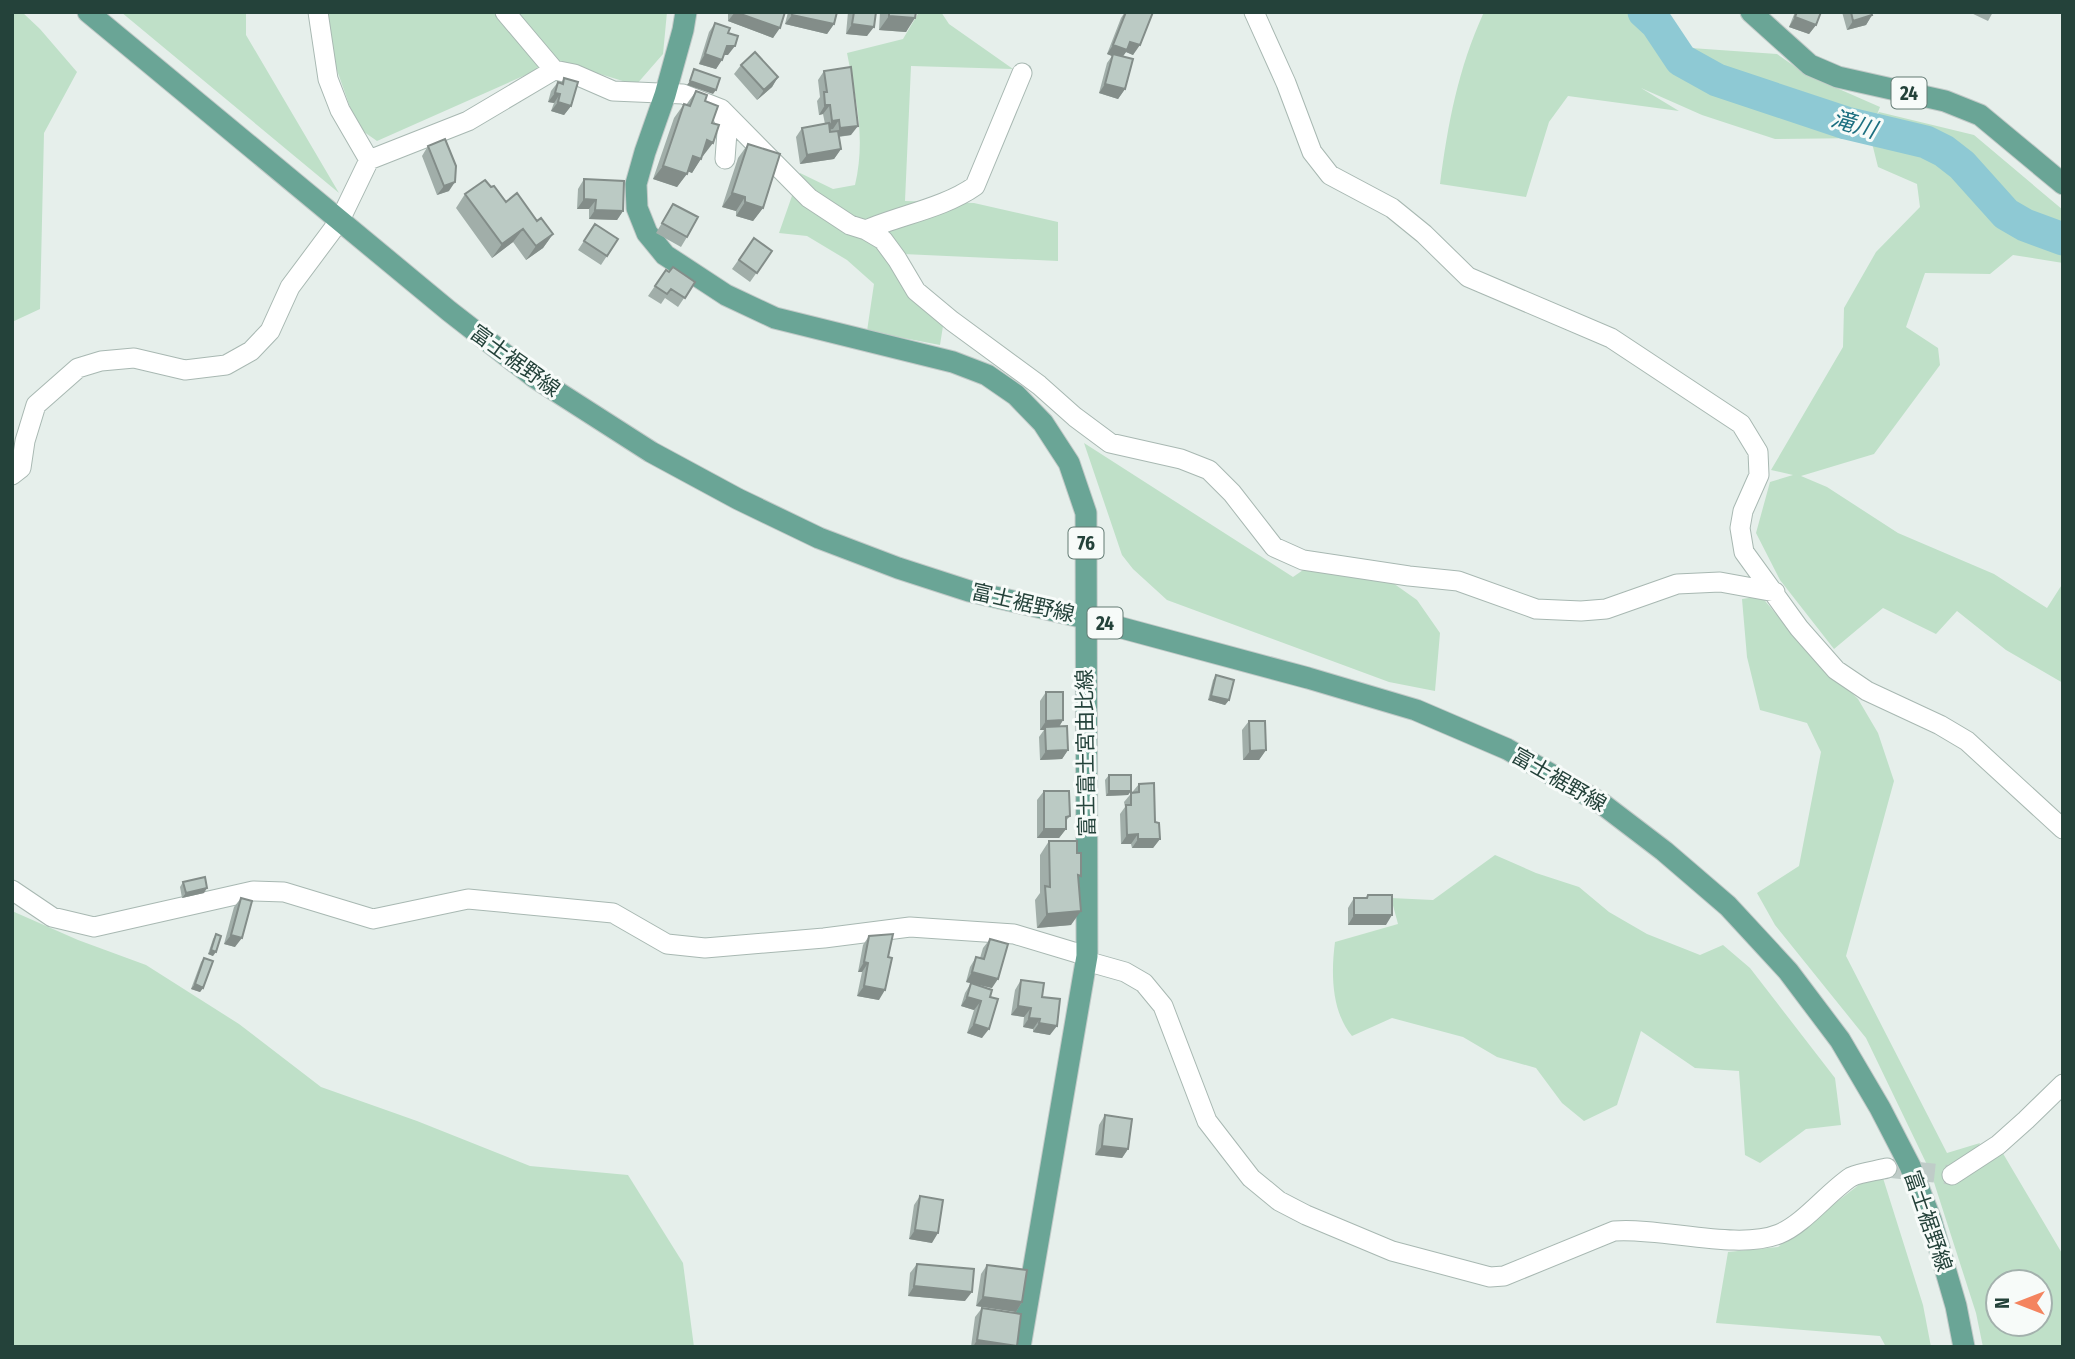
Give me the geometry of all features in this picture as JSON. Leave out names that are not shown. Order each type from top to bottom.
[{"type":"main road","name":"富士裾野線","points":[[88,12],[449,311],[534,377],[650,452],[819,538],[898,568],[969,592],[1085,618],[1295,674],[1416,710],[1507,749],[1590,796],[1664,851],[1728,906],[1788,971],[1840,1040],[1910,1166],[1935,1232],[1956,1306],[1964,1347]]},
{"type":"main road","name":"富士富士宮由比線","points":[[685,12],[683,30],[665,94],[636,184],[637,208],[647,233],[665,255],[726,295],[775,318],[953,362],[987,375],[1016,395],[1043,423],[1069,463],[1086,513],[1086,958],[1020,1347]]},
{"type":"main road","name":"24","points":[[1751,12],[1810,65],[1838,76],[1945,101],[1980,114],[2063,184]]},
{"type":"street","points":[[318,12],[328,79],[340,110],[369,160]]},
{"type":"street","points":[[505,12],[554,70],[574,74],[613,91],[683,94],[720,109],[808,198],[850,225],[883,240],[916,291],[952,321],[1039,385],[1075,418],[1110,443],[1181,458],[1209,470],[1232,493],[1274,547],[1303,560],[1458,581],[1536,609],[1606,609],[1677,584],[1720,582],[1775,592]]},
{"type":"street","points":[[1254,12],[1286,83],[1312,152],[1330,174],[1392,208],[1424,234],[1468,277],[1611,338],[1741,424],[1758,452],[1759,475],[1743,511],[1740,528],[1745,552],[1799,628],[1836,670],[1867,691],[1940,725],[1967,741],[2063,829]]},
{"type":"street","points":[[12,475],[21,468],[25,441],[36,405],[78,368],[101,361],[134,358],[184,370],[226,365],[251,351],[270,331],[290,287],[340,220],[369,160],[468,121],[554,70]]},
{"type":"street","points":[[866,230],[893,218],[959,197],[975,186],[1022,74]]},
{"type":"street","points":[[720,109],[727,132],[724,159]]},
{"type":"street","points":[[12,890],[52,917],[94,927],[253,891],[284,892],[373,919],[468,899],[614,913],[667,944],[705,948],[824,938],[910,927],[1014,934],[1125,972],[1144,983],[1163,1006],[1207,1121],[1251,1178],[1270,1193],[1306,1215],[1392,1251],[1490,1277],[1504,1276],[1614,1231],[1633,1229],[1737,1240],[1767,1237],[1787,1229],[1853,1176],[1887,1168]]},
{"type":"street","points":[[1952,1175],[1998,1145],[2063,1084]]},
{"type":"green space","points":[[12,12],[22,12],[77,72],[44,133],[40,309],[12,322]]},
{"type":"green space","points":[[121,12],[246,12],[246,35],[339,193]]},
{"type":"green space","points":[[327,12],[667,12],[663,54],[636,85],[557,61],[377,141],[357,127],[332,56]]},
{"type":"green space","points":[[919,12],[941,12],[949,24],[1013,69],[911,66],[905,201],[974,203],[1058,222],[1058,261],[903,254],[921,287],[946,307],[940,345],[867,331],[874,284],[847,260],[807,236],[779,233],[800,173],[833,189],[855,185],[860,135],[847,53],[903,39]]},
{"type":"green space","points":[[1484,12],[1663,12],[1691,48],[1777,54],[1807,75],[1880,107],[1876,117],[1879,112],[1974,135],[2063,210],[2063,263],[2013,255],[1990,274],[1925,273],[1906,327],[1938,348],[1940,365],[1874,454],[1801,476],[1827,487],[1898,533],[1994,574],[2047,608],[2063,583],[2063,683],[2006,650],[1957,611],[1936,634],[1883,608],[1834,649],[1780,580],[1756,533],[1770,482],[1793,475],[1771,470],[1843,347],[1844,308],[1876,252],[1920,207],[1917,184],[1878,167],[1869,131],[1864,138],[1775,139],[1702,115],[1641,88],[1679,111],[1568,96],[1549,122],[1526,197],[1440,184],[1455,96],[1467,54]]},
{"type":"green space","points":[[1084,443],[1293,577],[1325,555],[1393,583],[1417,600],[1440,633],[1435,691],[1389,682],[1167,600],[1133,569],[1122,555]]},
{"type":"green space","points":[[1761,596],[1792,633],[1858,699],[1878,733],[1894,781],[1846,956],[1947,1153],[1980,1143],[1973,1160],[1998,1145],[2063,1255],[2063,1347],[1983,1347],[1976,1313],[1931,1173],[1866,1038],[1775,925],[1757,893],[1799,866],[1821,752],[1807,723],[1760,710],[1747,657],[1742,599]]},
{"type":"green space","points":[[1495,855],[1536,873],[1579,887],[1609,912],[1647,934],[1700,955],[1723,945],[1750,968],[1835,1078],[1841,1125],[1806,1129],[1760,1163],[1745,1155],[1739,1071],[1695,1068],[1641,1031],[1617,1105],[1584,1121],[1562,1103],[1536,1068],[1497,1057],[1463,1037],[1392,1018],[1352,1036],[1336,1003],[1333,978],[1335,942],[1398,924],[1391,898],[1433,900]]},
{"type":"green space","points":[[12,911],[78,940],[146,965],[239,1024],[321,1087],[417,1121],[530,1166],[628,1175],[683,1263],[694,1347],[12,1347]]},
{"type":"green space","points":[[1883,1178],[1923,1305],[1931,1347],[1886,1347],[1880,1336],[1716,1323],[1728,1252],[1778,1247],[1860,1184]]},
{"type":"building","points":[[735,12],[785,12],[780,28]]},
{"type":"building","points":[[792,12],[837,12],[834,24],[792,15]]},
{"type":"building","points":[[854,12],[876,12],[874,27],[852,24]]},
{"type":"building","points":[[889,12],[916,12],[915,18],[889,16]]},
{"type":"building","points":[[1126,12],[1153,12],[1140,45],[1130,42],[1127,50],[1113,45]]},
{"type":"building","points":[[1797,12],[1821,12],[1816,25],[1795,17]]},
{"type":"building","points":[[1851,12],[1871,12],[1872,15],[1853,21]]},
{"type":"building","points":[[715,23],[730,28],[728,33],[738,36],[735,46],[727,46],[722,60],[705,54]]},
{"type":"building","points":[[755,52],[778,77],[764,90],[741,65]]},
{"type":"building","points":[[1113,54],[1133,59],[1125,89],[1105,84]]},
{"type":"building","points":[[851,67],[858,126],[840,128],[839,120],[832,121],[830,105],[825,105],[824,92],[827,92],[824,71]]},
{"type":"building","points":[[694,69],[720,78],[716,90],[690,81]]},
{"type":"building","points":[[564,78],[578,82],[571,106],[558,102],[560,94],[555,93],[558,82],[563,84]]},
{"type":"building","points":[[696,91],[707,95],[705,101],[718,106],[712,123],[719,125],[713,143],[707,140],[701,159],[693,156],[687,174],[663,166],[684,104],[690,106]]},
{"type":"building","points":[[829,123],[830,132],[838,131],[841,149],[807,155],[802,128]]},
{"type":"building","points":[[445,139],[456,166],[455,182],[444,186],[428,146]]},
{"type":"building","points":[[748,144],[780,154],[763,208],[745,202],[745,197],[732,193]]},
{"type":"building","points":[[584,179],[624,181],[623,211],[595,210],[596,200],[584,199]]},
{"type":"building","points":[[485,180],[491,187],[494,186],[506,202],[517,193],[537,221],[541,218],[553,234],[536,246],[523,229],[502,244],[465,194]]},
{"type":"building","points":[[673,204],[698,217],[687,237],[662,223]]},
{"type":"building","points":[[595,224],[618,239],[607,256],[584,241]]},
{"type":"building","points":[[754,238],[772,251],[757,273],[739,260]]},
{"type":"building","points":[[673,267],[695,282],[685,298],[671,289],[667,294],[655,286],[666,270],[669,272]]},
{"type":"building","points":[[1216,675],[1234,680],[1229,700],[1211,696]]},
{"type":"building","points":[[1046,692],[1063,692],[1063,720],[1046,721]]},
{"type":"building","points":[[1249,721],[1265,721],[1266,750],[1250,751]]},
{"type":"building","points":[[1067,726],[1068,750],[1046,751],[1045,727]]},
{"type":"building","points":[[1109,775],[1131,775],[1131,791],[1109,791]]},
{"type":"building","points":[[1154,783],[1155,822],[1159,823],[1160,839],[1138,839],[1138,834],[1127,835],[1126,805],[1131,805],[1131,793],[1139,792],[1139,784]]},
{"type":"building","points":[[1044,791],[1069,791],[1070,816],[1066,817],[1066,829],[1044,829]]},
{"type":"building","points":[[1049,841],[1077,841],[1077,853],[1081,853],[1081,876],[1078,875],[1081,911],[1047,914],[1045,886],[1050,887]]},
{"type":"building","points":[[205,877],[207,888],[186,893],[183,882]]},
{"type":"building","points":[[1368,895],[1392,895],[1392,915],[1354,915],[1354,898],[1367,898]]},
{"type":"building","points":[[241,898],[252,901],[242,938],[231,935]]},
{"type":"building","points":[[216,934],[221,936],[216,952],[211,950]]},
{"type":"building","points":[[893,934],[888,957],[892,958],[885,990],[864,986],[868,963],[864,962],[869,936]]},
{"type":"building","points":[[990,939],[1008,944],[998,979],[972,972],[976,957],[984,959]]},
{"type":"building","points":[[204,958],[213,961],[203,988],[195,984]]},
{"type":"building","points":[[1021,980],[1044,983],[1042,997],[1060,999],[1057,1026],[1029,1018],[1031,1008],[1018,1006]]},
{"type":"building","points":[[971,983],[992,990],[990,997],[998,999],[989,1029],[974,1024],[981,1001],[967,997]]},
{"type":"building","points":[[1105,1115],[1132,1119],[1128,1149],[1102,1146]]},
{"type":"building","points":[[920,1196],[943,1200],[938,1233],[915,1230]]},
{"type":"building","points":[[917,1264],[974,1269],[972,1292],[914,1286]]},
{"type":"building","points":[[987,1265],[1027,1270],[1022,1302],[983,1297]]},
{"type":"building","points":[[982,1308],[1021,1314],[1017,1346],[977,1340]]},
{"type":"waterway","name":"滝川","points":[[1644,12],[1657,24],[1681,60],[1717,80],[1846,123],[1926,142],[1944,151],[1962,165],[2006,214],[2025,225],[2063,239]]},
{"type":"tunnel","points":[[1887,1168],[1952,1175]]}]
